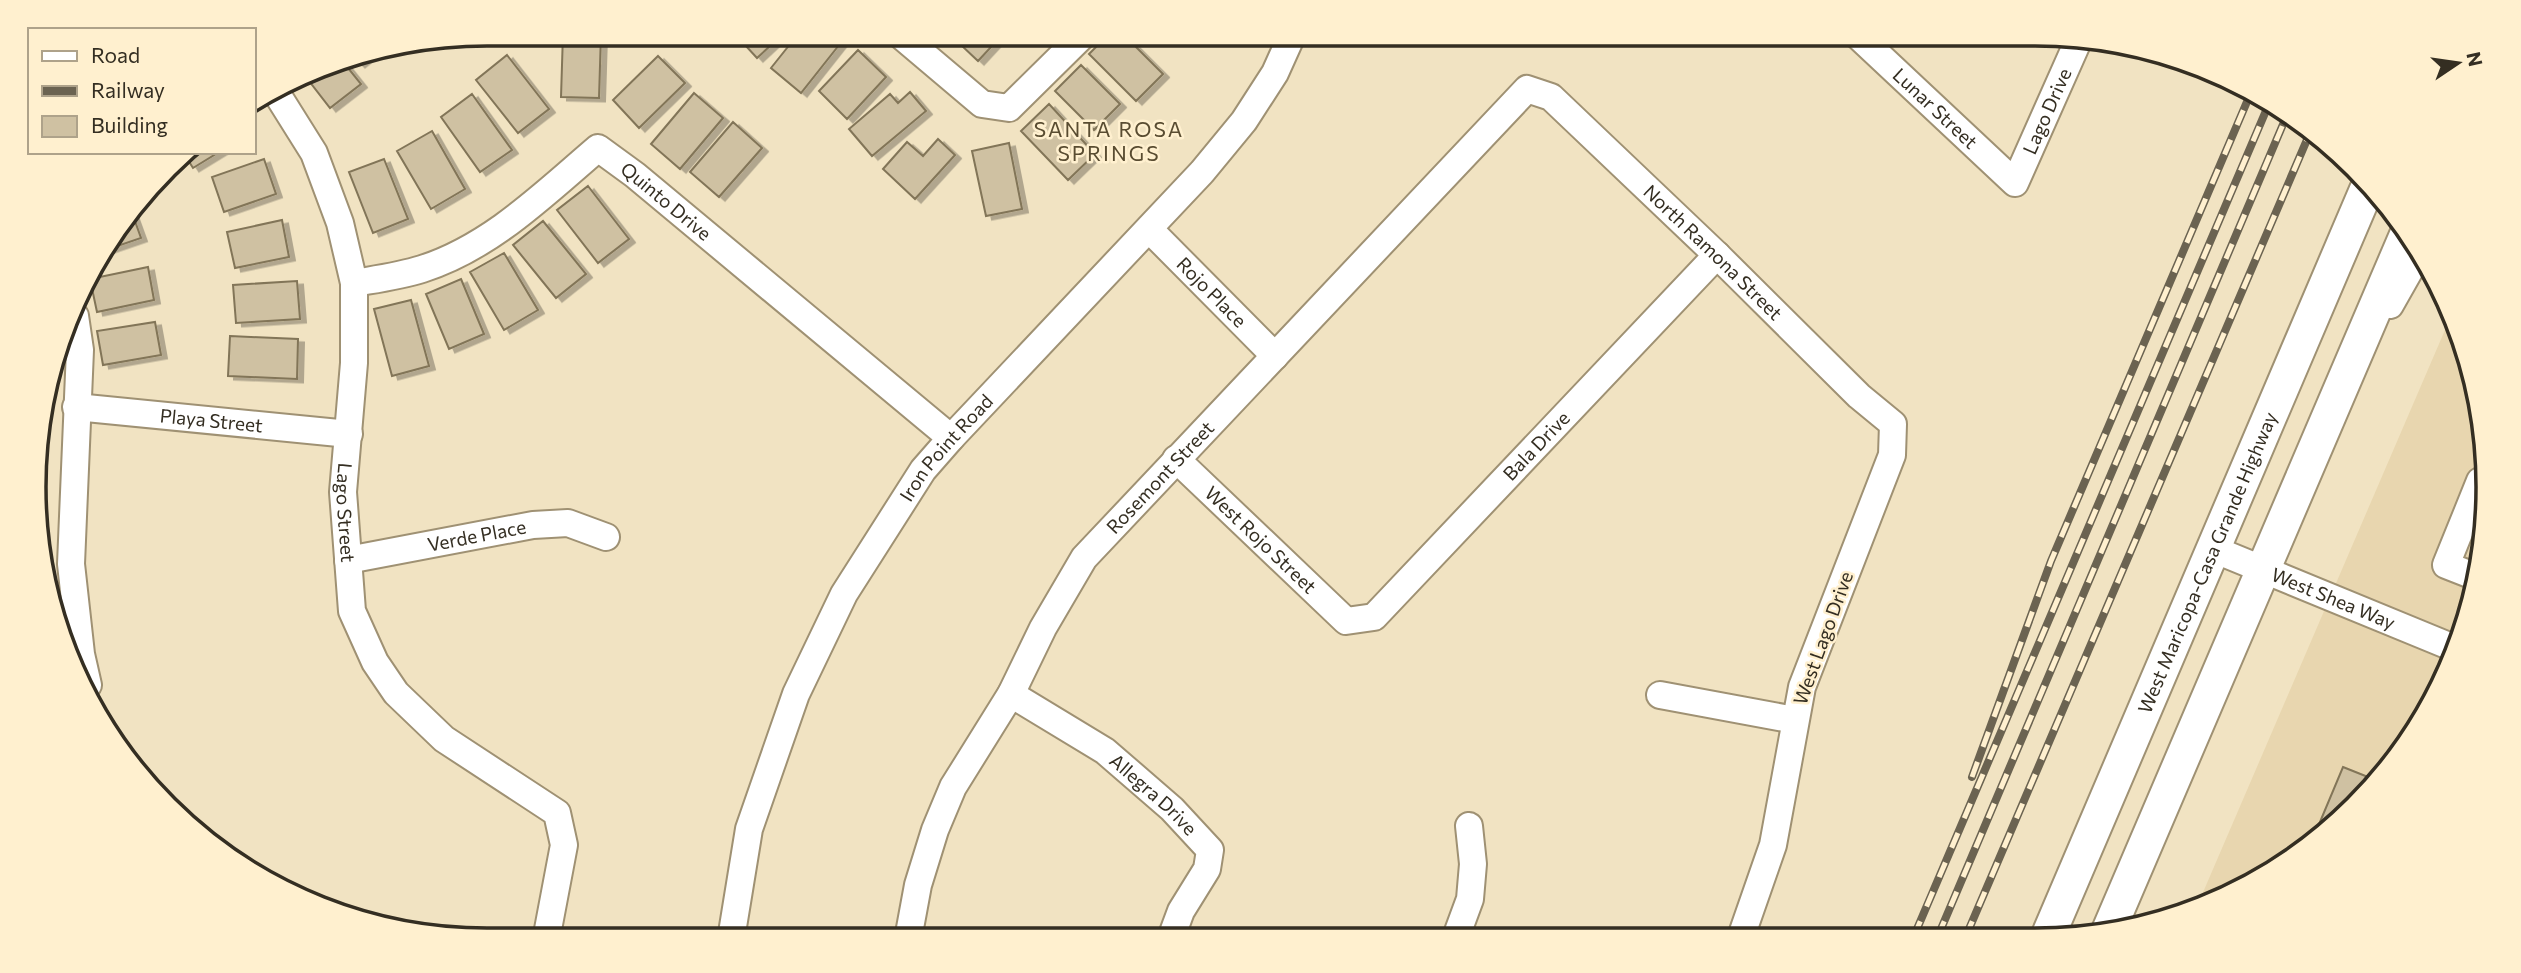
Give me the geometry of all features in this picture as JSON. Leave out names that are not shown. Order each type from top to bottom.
[{"type":"main road","name":"West Maricopa-Casa Grande Highway","points":[[2052,927],[2365,194]]},
{"type":"main road","points":[[2113,920],[2403,244]]},
{"type":"street","points":[[913,46],[982,104],[1009,108],[1072,46]]},
{"type":"street","name":"Iron Point Road","points":[[733,928],[749,829],[796,694],[844,594],[923,470],[1149,229],[1244,121],[1275,73],[1287,46]]},
{"type":"street","name":"Lunar Street","points":[[1869,46],[2015,183]]},
{"type":"street","name":"Lago Drive","points":[[2015,183],[2075,47]]},
{"type":"street","name":"North Ramona Street","points":[[1527,89],[1551,97],[1717,255],[1859,396],[1894,424]]},
{"type":"street","name":"Rosemont Street","points":[[910,928],[918,885],[935,830],[953,787],[1011,694],[1043,628],[1084,558],[1527,89]]},
{"type":"street","name":"Lago Street","points":[[279,98],[314,153],[340,223],[354,283],[354,363],[343,492],[352,611],[375,662],[396,693],[444,739],[557,813],[564,845],[548,928]]},
{"type":"street","name":"Quinto Drive","points":[[354,283],[423,269],[467,249],[519,215],[598,148],[635,174],[951,438]]},
{"type":"street","name":"Rojo Place","points":[[1149,229],[1275,356]]},
{"type":"street","name":"Bala Drive","points":[[1346,621],[1374,617],[1717,255]]},
{"type":"street","points":[[2356,352],[2395,297],[2414,263]]},
{"type":"street","points":[[76,325],[80,351],[71,564],[84,665]]},
{"type":"street","name":"Playa Street","points":[[76,407],[349,434]]},
{"type":"street","name":"West Lago Drive","points":[[1744,928],[1773,845],[1802,687],[1892,455],[1894,424]]},
{"type":"street","name":"West Rojo Street","points":[[1176,459],[1346,621]]},
{"type":"street","points":[[2467,573],[2446,565],[2476,491]]},
{"type":"street","name":"Verde Place","points":[[348,560],[533,525],[568,523],[606,537]]},
{"type":"street","name":"West Shea Way","points":[[2213,549],[2446,645]]},
{"type":"street","name":"Allegra Drive","points":[[1011,694],[1105,751],[1172,808],[1210,850],[1207,869],[1181,911],[1175,928]]},
{"type":"street","points":[[1660,695],[1795,720]]},
{"type":"street","points":[[1459,928],[1470,899],[1473,864],[1469,825]]},
{"type":"shaded area","points":[[2446,328],[2467,400],[2476,486],[2467,573],[2442,655],[2401,732],[2346,798],[2280,853],[2230,882],[2202,894]]},
{"type":"building","points":[[563,46],[601,46],[599,98],[561,97]]},
{"type":"building","points":[[746,46],[770,46],[757,58]]},
{"type":"building","points":[[789,46],[838,46],[801,93],[771,68]]},
{"type":"building","points":[[962,46],[992,46],[978,61]]},
{"type":"building","points":[[1097,46],[1135,46],[1163,74],[1136,101],[1089,54]]},
{"type":"building","points":[[858,50],[886,77],[847,119],[819,91]]},
{"type":"building","points":[[507,55],[549,109],[518,133],[476,80]]},
{"type":"building","points":[[658,56],[685,83],[639,128],[613,100]]},
{"type":"building","points":[[1081,65],[1120,104],[1094,130],[1055,91]]},
{"type":"building","points":[[348,68],[361,84],[330,108],[310,82]]},
{"type":"building","points":[[910,92],[926,111],[872,156],[849,129],[890,94],[898,103]]},
{"type":"building","points":[[694,93],[723,118],[680,169],[651,144]]},
{"type":"building","points":[[472,94],[512,150],[480,172],[441,117]]},
{"type":"building","points":[[1049,104],[1095,154],[1068,180],[1021,131]]},
{"type":"building","points":[[733,122],[762,148],[719,197],[690,172]]},
{"type":"building","points":[[432,131],[465,189],[431,209],[397,151]]},
{"type":"building","points":[[938,139],[955,155],[915,199],[883,169],[907,142],[923,156]]},
{"type":"building","points":[[1009,143],[1022,209],[986,216],[972,151]]},
{"type":"building","points":[[197,154],[216,154],[193,168],[189,162]]},
{"type":"building","points":[[264,159],[276,194],[224,212],[212,177]]},
{"type":"building","points":[[384,159],[408,219],[373,233],[349,172]]},
{"type":"building","points":[[588,186],[629,239],[598,263],[557,210]]},
{"type":"building","points":[[282,220],[289,257],[235,268],[227,232]]},
{"type":"building","points":[[135,221],[141,238],[117,246]]},
{"type":"building","points":[[543,221],[586,274],[556,298],[513,245]]},
{"type":"building","points":[[504,253],[538,310],[504,330],[470,272]]},
{"type":"building","points":[[148,267],[154,300],[97,312],[92,289],[99,277]]},
{"type":"building","points":[[461,279],[484,334],[449,349],[426,294]]},
{"type":"building","points":[[297,281],[300,319],[236,323],[233,285]]},
{"type":"building","points":[[411,300],[429,366],[392,376],[374,309]]},
{"type":"building","points":[[155,322],[161,355],[103,365],[97,331]]},
{"type":"building","points":[[230,336],[298,339],[297,379],[228,376]]},
{"type":"building","points":[[2343,767],[2366,776],[2346,798],[2320,822]]},
{"type":"railway","points":[[1972,777],[2051,561],[2247,101]]},
{"type":"railway","points":[[1917,928],[2266,111]]},
{"type":"railway","points":[[1941,928],[2284,123]]},
{"type":"railway","points":[[1969,928],[2307,140]]},
{"type":"district","name":"SANTA ROSA SPRINGS","points":[[1109,142]]}]
